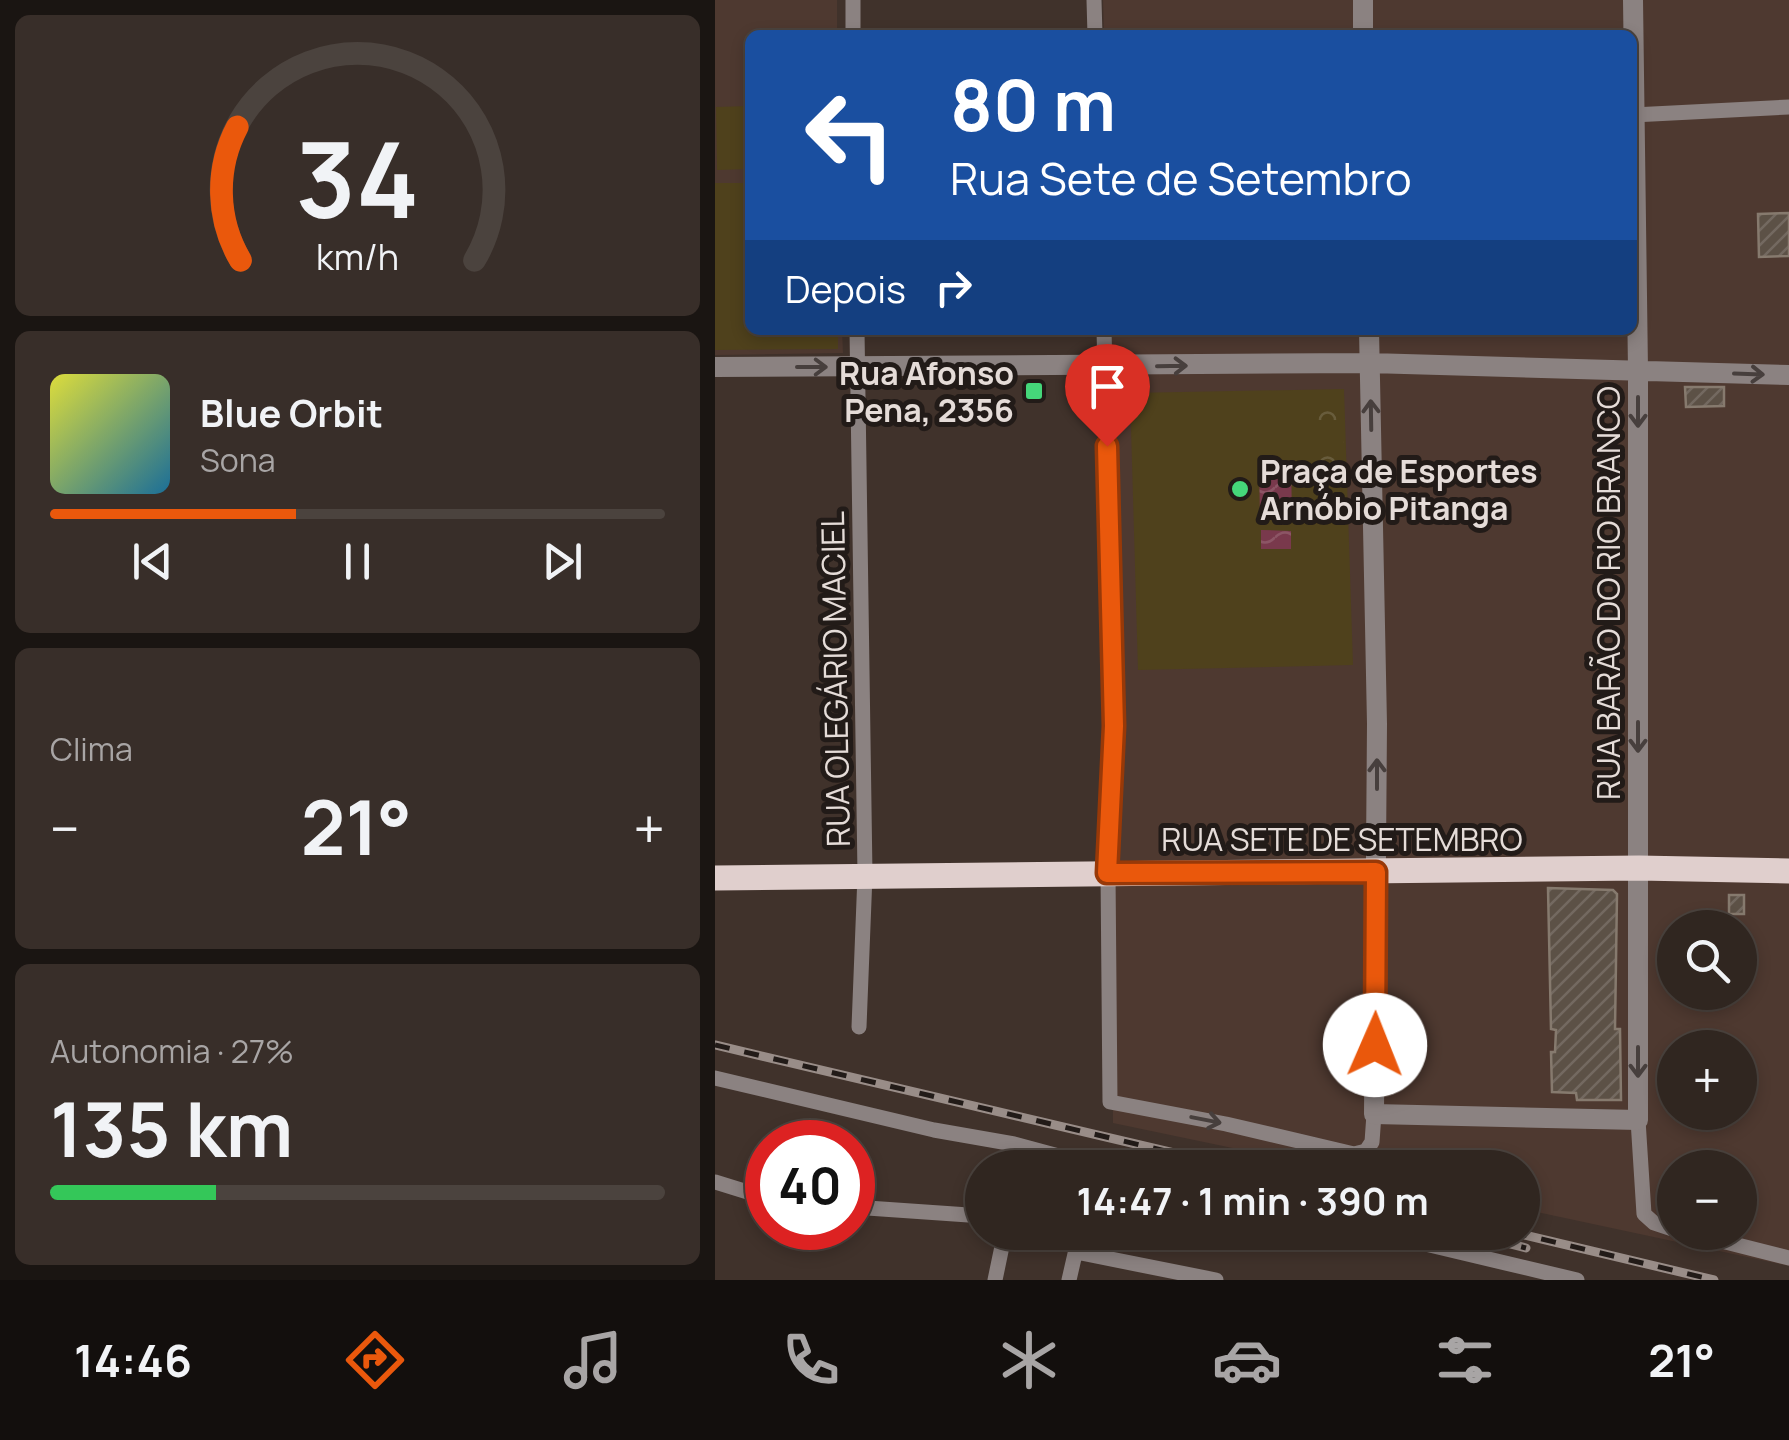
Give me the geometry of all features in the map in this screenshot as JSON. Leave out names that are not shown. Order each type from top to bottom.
[{"type":"main road","name":"RUA SETE DE SETEMBRO","points":[[715,878],[1639,868],[1789,871]]},
{"type":"street","points":[[853,0],[853,30]]},
{"type":"street","points":[[1094,0],[1095,30]]},
{"type":"street","points":[[1363,0],[1363,30]]},
{"type":"street","name":"RUA BARÃO DO RIO BRANCO","points":[[1633,0],[1633,30]]},
{"type":"street","points":[[1637,115],[1789,108]]},
{"type":"street","name":"RUA BARÃO DO RIO BRANCO","points":[[1637,306],[1639,1120],[1644,1214],[1657,1225]]},
{"type":"street","name":"RUA OLEGÁRIO MACIEL","points":[[857,335],[865,876],[859,1027]]},
{"type":"street","points":[[1104,335],[1114,726],[1107,873],[1110,1102],[1354,1154],[1366,1151],[1372,1142],[1374,1114],[1377,724],[1369,335]]},
{"type":"street","points":[[715,366],[1370,363],[1789,375]]},
{"type":"street","points":[[715,1078],[1035,1150]]},
{"type":"street","points":[[1374,1114],[1639,1120]]},
{"type":"street","points":[[1012,1150],[1013,1144]]},
{"type":"street","points":[[715,1182],[745,1191]]},
{"type":"street","points":[[875,1209],[965,1215]]},
{"type":"street","points":[[995,1280],[1001,1250]]},
{"type":"street","points":[[1451,1250],[1577,1280]]},
{"type":"street","points":[[1757,1250],[1789,1258]]},
{"type":"street","points":[[1069,1280],[1076,1252],[1216,1280]]},
{"type":"shaded area","points":[[715,0],[837,0],[837,30],[745,30],[745,335],[842,335],[843,353],[715,355]]},
{"type":"shaded area","points":[[1103,0],[1789,0],[1789,1266],[1714,1250],[1757,1250],[1757,1150],[1657,1150],[1657,1238],[1540,1213],[1540,1150],[1242,1150],[1113,1123],[1106,335],[1637,335],[1637,30],[1104,30]]},
{"type":"green space","points":[[745,106],[745,169],[717,170],[716,107]]},
{"type":"green space","points":[[715,183],[745,183],[745,335],[838,335],[838,349],[715,350]]},
{"type":"green space","name":"Praça de Esportes Arnóbio Pitanga","points":[[1344,389],[1353,665],[1138,670],[1130,393]]},
{"type":"green space","points":[[1315,392],[1343,392],[1345,500],[1318,500]]},
{"type":"water","points":[[1259,464],[1291,464],[1292,517],[1260,517]]},
{"type":"water","points":[[1261,530],[1291,531],[1291,549],[1261,549]]},
{"type":"building","points":[[1789,213],[1789,256],[1759,257],[1758,214]]},
{"type":"building","points":[[1685,387],[1724,387],[1724,406],[1686,407]]},
{"type":"building","points":[[1548,888],[1613,890],[1617,894],[1615,1029],[1620,1029],[1621,1100],[1577,1100],[1576,1093],[1552,1092],[1551,1052],[1555,1052],[1556,1030],[1551,1029]]},
{"type":"building","points":[[1729,895],[1744,895],[1744,910],[1729,910]]},
{"type":"railway","points":[[715,1045],[1161,1150]]},
{"type":"railway","points":[[1540,1239],[1714,1280]]},
{"type":"place","name":"Rua Afonso Pena, 2356","points":[[1034,391]]},
{"type":"place","name":"Praça de Esportes Arnóbio Pitanga","points":[[1240,489]]},
{"type":"route","points":[[1107,446],[1114,726],[1107,873],[1376,872],[1375,1045]]}]
